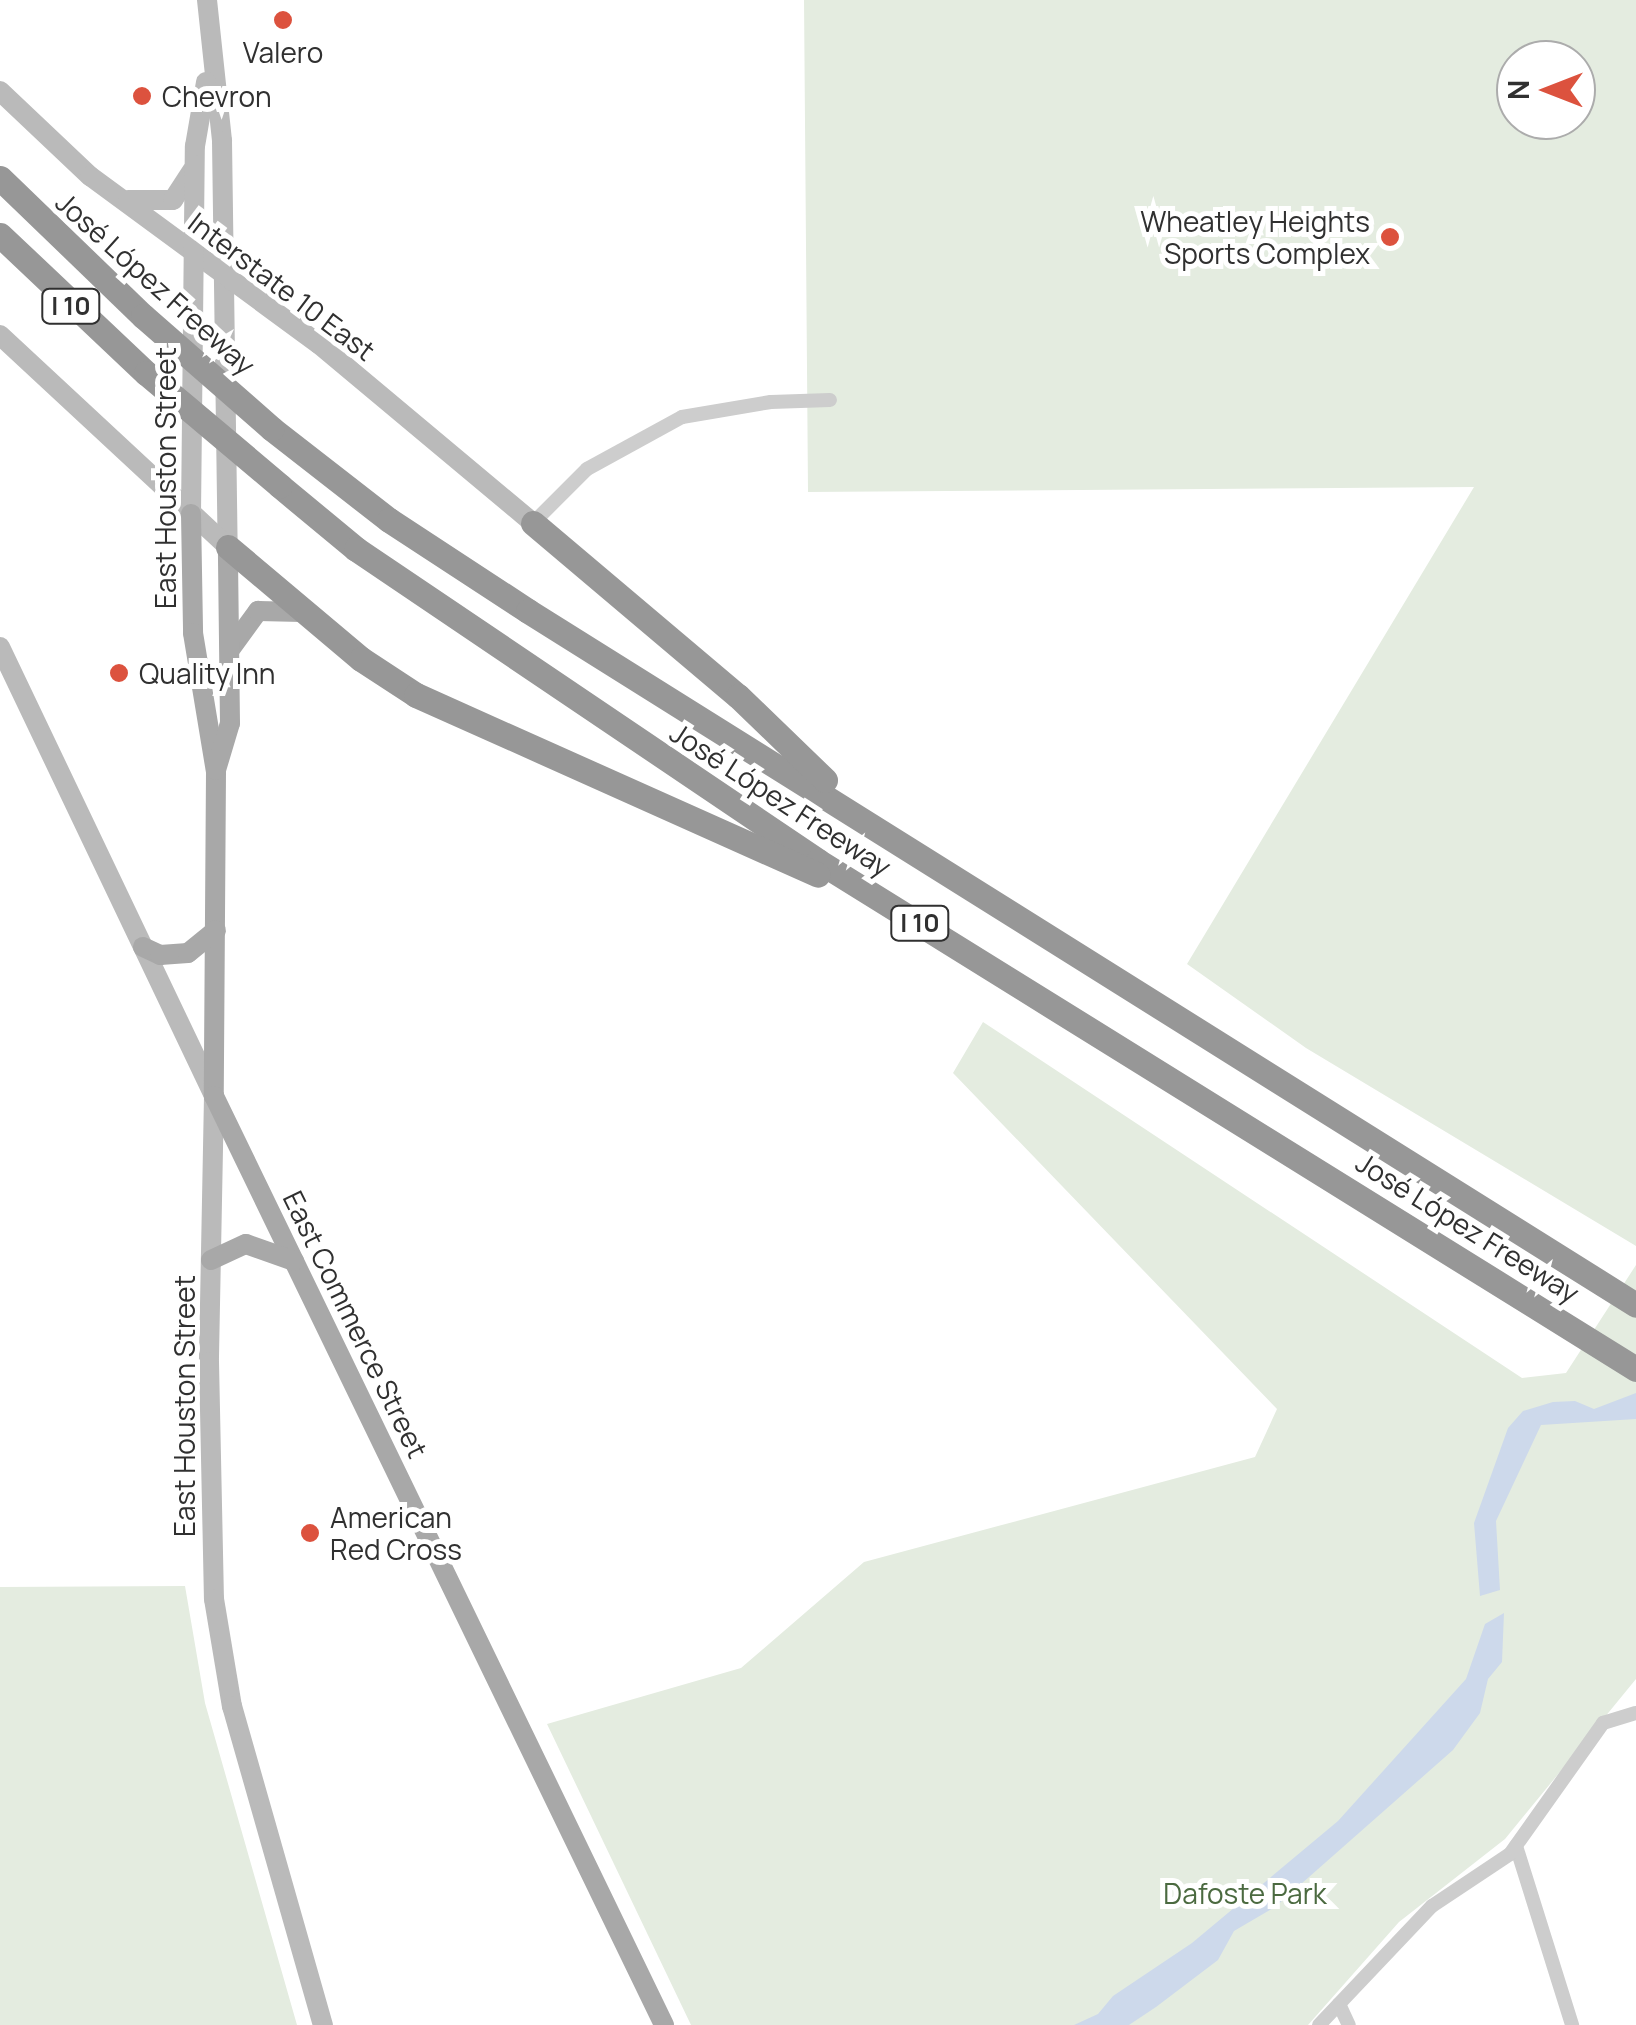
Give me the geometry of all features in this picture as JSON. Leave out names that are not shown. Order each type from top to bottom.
[{"type":"highway","name":"José López Freeway","points":[[0,178],[143,316],[272,428],[389,520],[528,612],[861,814],[1636,1305]]},
{"type":"highway","name":"José López Freeway","points":[[0,235],[146,373],[280,486],[405,582],[906,915],[1636,1369]]},
{"type":"highway","points":[[533,523],[738,696],[861,814]]},
{"type":"highway","points":[[228,547],[302,612],[416,695],[906,915]]},
{"type":"main road","name":"East Houston Street","points":[[207,0],[209,64],[222,141],[230,650],[230,723],[216,772]]},
{"type":"main road","name":"East Houston Street","points":[[209,64],[195,164],[191,514],[193,634],[216,772],[211,1534],[222,1651],[323,2025]]},
{"type":"main road","name":"Interstate 10 East","points":[[0,91],[122,199],[225,280],[319,344],[533,523]]},
{"type":"main road","points":[[122,199],[145,204],[173,200],[195,164]]},
{"type":"main road","points":[[0,335],[228,547]]},
{"type":"main road","points":[[230,650],[258,611],[302,612]]},
{"type":"main road","name":"East Commerce Street","points":[[0,646],[664,2025]]},
{"type":"main road","points":[[142,947],[160,955],[188,953],[216,930]]},
{"type":"main road","points":[[210,1260],[246,1244],[294,1261]]},
{"type":"street","points":[[533,523],[588,469],[682,417],[771,402],[830,400]]},
{"type":"street","points":[[1320,2025],[1432,1906],[1516,1846],[1603,1723],[1636,1713]]},
{"type":"street","points":[[1516,1846],[1572,2025]]},
{"type":"street","points":[[1339,2004],[1349,2025]]},
{"type":"green space","points":[[804,0],[1636,0],[1636,1246],[1306,1048],[1187,964],[1474,487],[808,492]]},
{"type":"green space","name":"Dafoste Park","points":[[983,1022],[1522,1378],[1566,1373],[1636,1265],[1636,1679],[1505,1839],[1399,1922],[1308,2025],[691,2025],[547,1724],[741,1668],[864,1562],[1255,1457],[1277,1409],[953,1073]]},
{"type":"green space","points":[[185,1586],[205,1703],[297,2025],[0,2025],[0,1587]]},
{"type":"water","points":[[1636,1393],[1636,1419],[1541,1425],[1496,1521],[1500,1590],[1480,1596],[1474,1523],[1508,1428],[1523,1411],[1553,1402],[1575,1401],[1594,1409]]},
{"type":"water","points":[[1504,1613],[1502,1662],[1488,1679],[1480,1713],[1453,1750],[1275,1907],[1234,1931],[1218,1960],[1156,2007],[1129,2025],[1074,2025],[1098,2014],[1113,1996],[1192,1943],[1338,1821],[1466,1679],[1485,1624]]},
{"type":"place","name":"Valero","points":[[283,20]]},
{"type":"place","name":"Chevron","points":[[142,96]]},
{"type":"place","name":"Wheatley Heights Sports Complex","points":[[1390,237]]},
{"type":"place","name":"Quality Inn","points":[[119,673]]},
{"type":"place","name":"American Red Cross","points":[[310,1533]]}]
